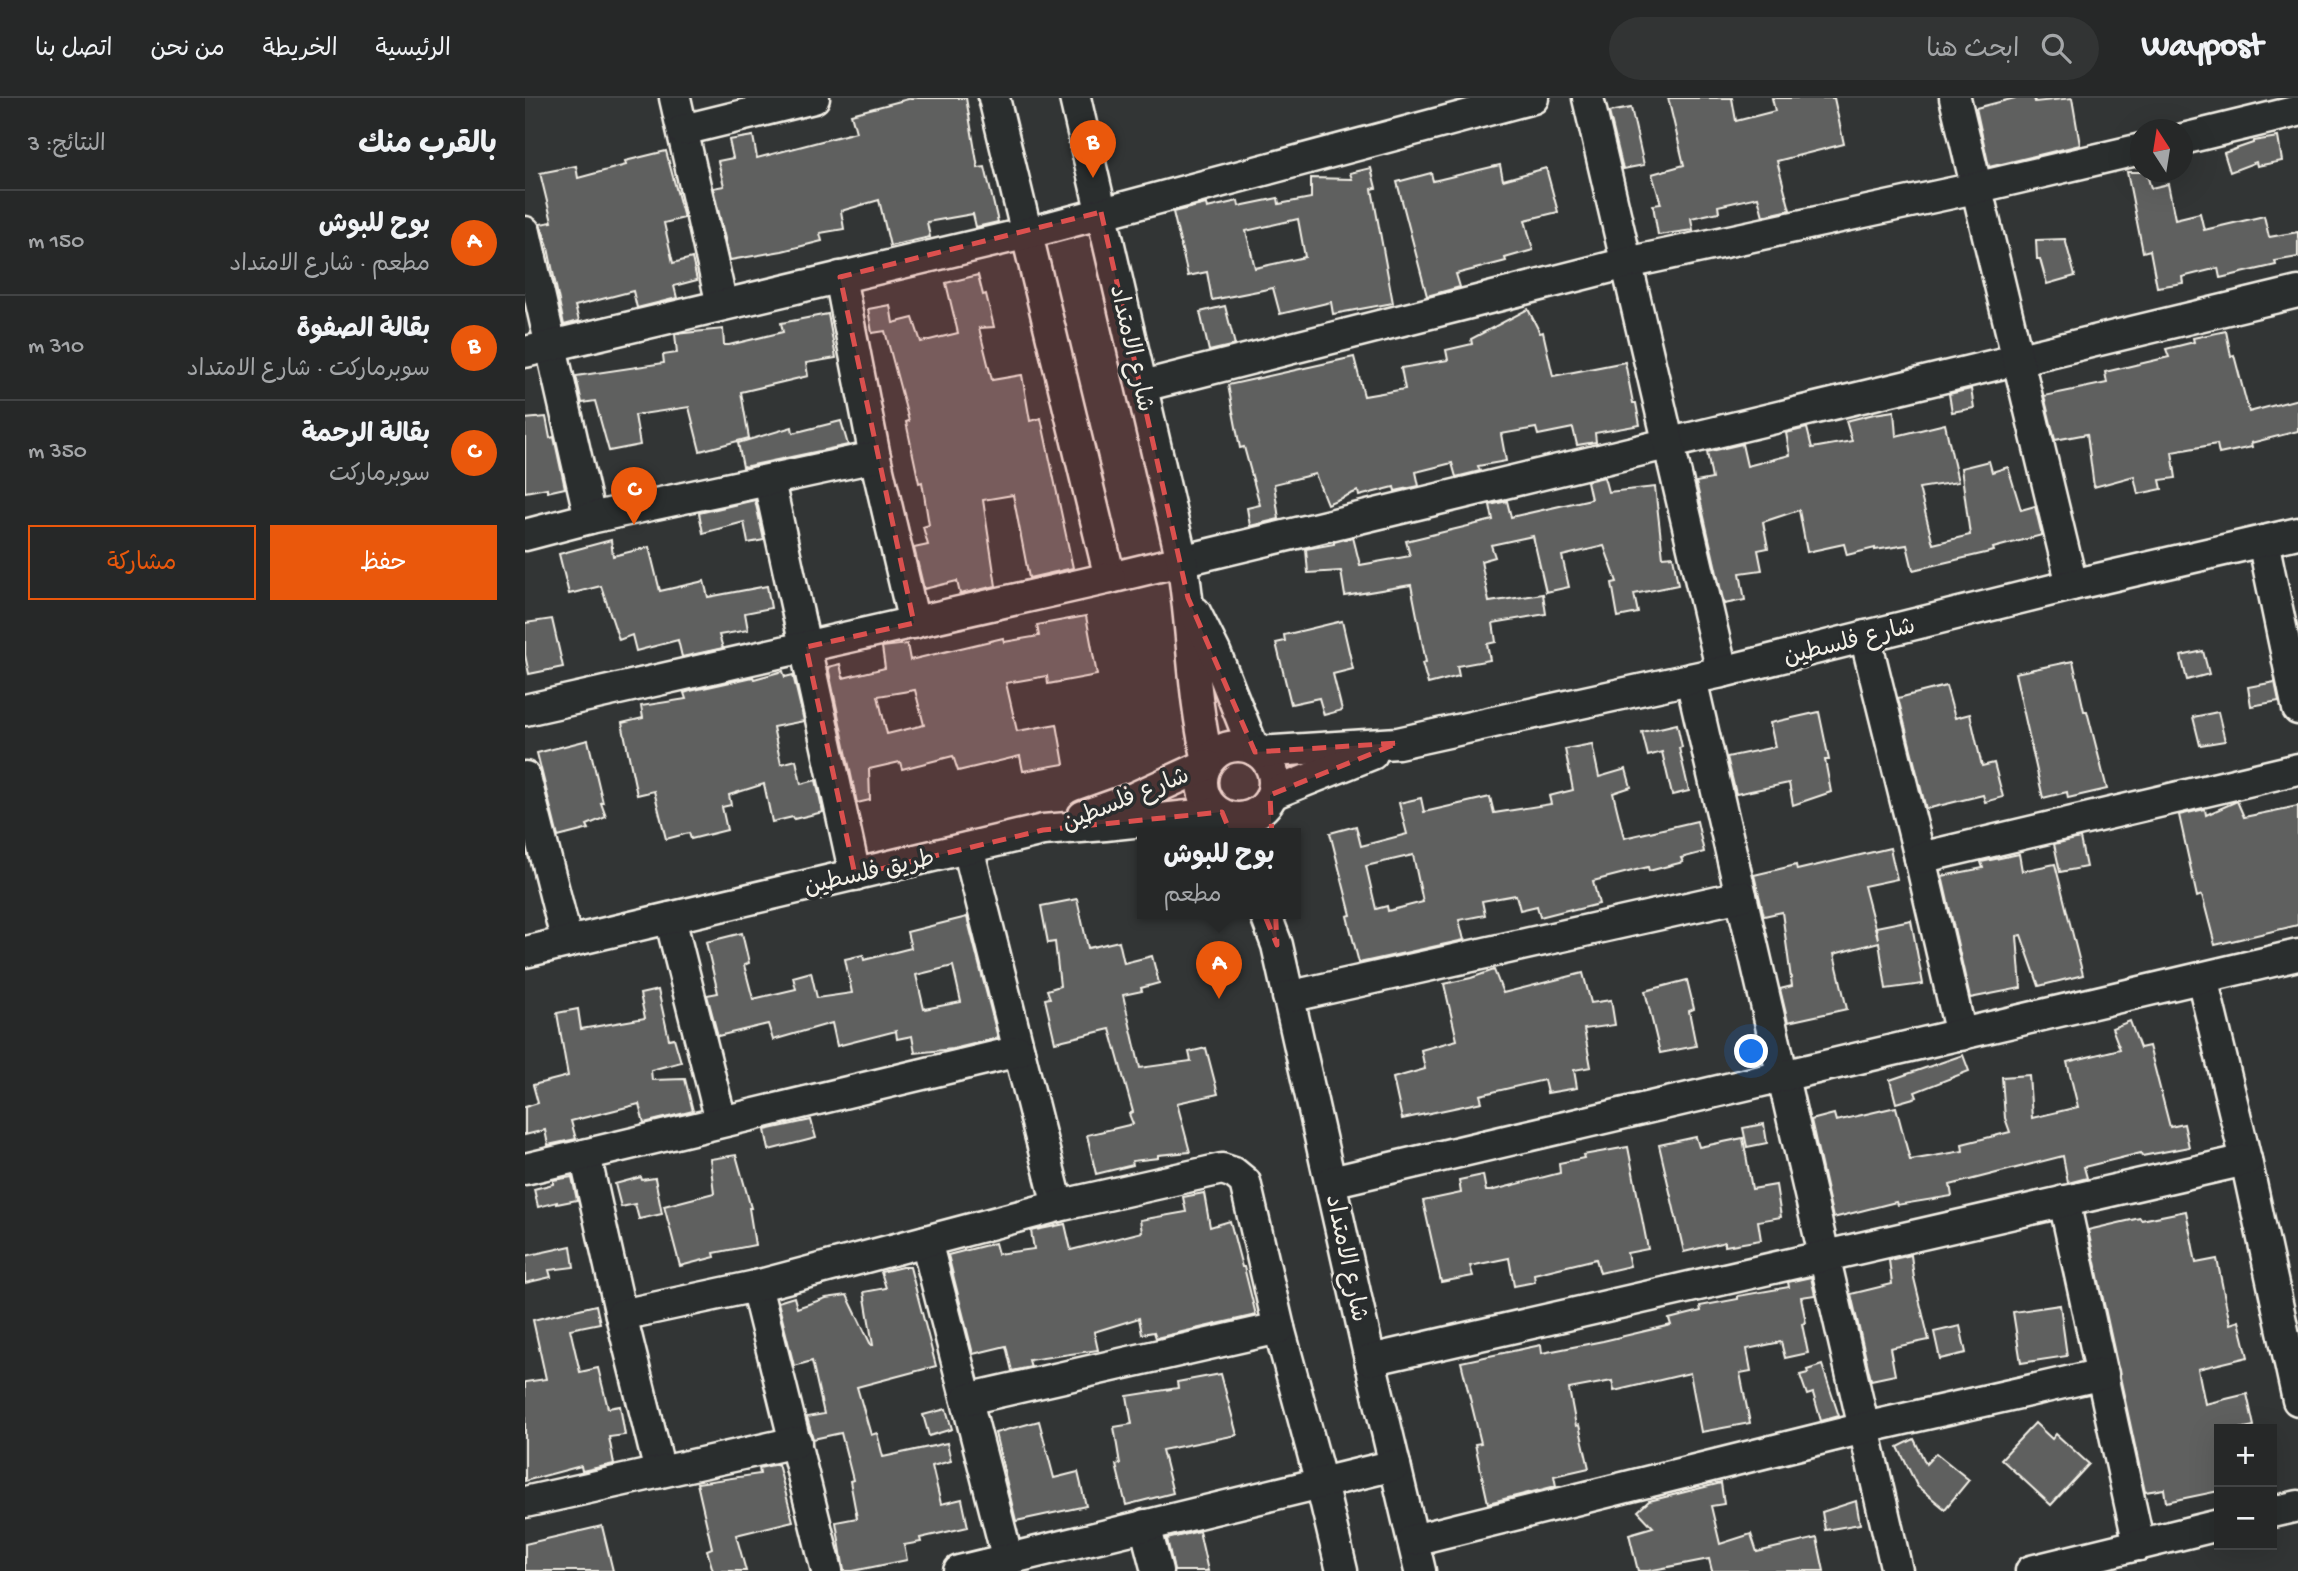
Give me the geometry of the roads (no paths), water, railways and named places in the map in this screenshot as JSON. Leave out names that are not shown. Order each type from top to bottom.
[{"type":"street","points":[[674,98],[722,305]]},
{"type":"street","points":[[683,130],[814,98]]},
{"type":"street","points":[[994,98],[1110,578]]},
{"type":"street","name":"شارع الامتداد","points":[[1075,98],[1182,561],[1198,708],[1207,762]]},
{"type":"street","points":[[538,349],[1028,233],[1533,98]]},
{"type":"street","points":[[1588,98],[1722,672]]},
{"type":"street","points":[[1955,98],[2073,585]]},
{"type":"street","points":[[2193,136],[2298,111]]},
{"type":"street","points":[[1143,386],[1627,263],[1975,188],[2130,151]]},
{"type":"street","points":[[525,232],[538,349],[590,518]]},
{"type":"street","points":[[840,277],[875,457],[914,623]]},
{"type":"street","points":[[525,710],[1110,578],[2298,292]]},
{"type":"street","points":[[525,535],[590,518],[875,457]]},
{"type":"street","points":[[769,481],[855,874]]},
{"type":"street","name":"شارع فلسطين","points":[[1256,751],[1398,743],[1722,672],[2073,585],[2298,533]]},
{"type":"street","points":[[2263,541],[2298,709]]},
{"type":"street","name":"شارع الامتداد","points":[[1188,598],[1215,652],[1256,751]]},
{"type":"street","points":[[1865,636],[1961,1035]]},
{"type":"street","points":[[1691,679],[1897,1571]]},
{"type":"street","name":"شارع فلسطين","points":[[1271,797],[1398,743]]},
{"type":"street","points":[[1271,797],[1265,807],[1250,817],[1224,821],[1205,799],[1202,773],[1214,754],[1229,747],[1238,746],[1256,751],[1271,766],[1274,776],[1271,797],[1274,828]]},
{"type":"street","name":"شارع فلسطين","points":[[1043,830],[1136,797],[1207,762]]},
{"type":"street","points":[[1920,858],[2298,769]]},
{"type":"street","points":[[525,777],[567,942]]},
{"type":"street","name":"طريق فلسطين","points":[[525,952],[1043,830],[1117,824],[1224,821]]},
{"type":"street","points":[[968,848],[1058,1206]]},
{"type":"street","points":[[1288,997],[1741,896]]},
{"type":"street","points":[[670,918],[721,1121]]},
{"type":"street","name":"شارع الامتداد","points":[[1267,919],[1277,945],[1420,1571]]},
{"type":"street","name":"شارع الامتداد","points":[[1277,945],[1278,919]]},
{"type":"street","points":[[1331,1182],[2298,956]]},
{"type":"street","points":[[2202,978],[2246,1160],[2289,1320],[2298,1401]]},
{"type":"street","points":[[525,1169],[1019,1051]]},
{"type":"street","points":[[585,1155],[660,1472]]},
{"type":"street","points":[[1370,1360],[2246,1160]]},
{"type":"street","points":[[621,1315],[756,1286],[1058,1206],[1222,1169],[1234,1173],[1245,1182],[1279,1328],[1342,1571]]},
{"type":"street","points":[[2064,1201],[2139,1545]]},
{"type":"street","points":[[926,1241],[1008,1560]]},
{"type":"street","points":[[756,1286],[827,1571]]},
{"type":"street","points":[[967,1399],[1279,1328]]},
{"type":"street","points":[[1413,1540],[1864,1428],[2103,1374]]},
{"type":"street","points":[[525,1502],[796,1442]]},
{"type":"street","points":[[959,1571],[1395,1465]]},
{"type":"street","points":[[2277,1511],[2298,1506]]},
{"type":"street","points":[[1145,1525],[1157,1571]]},
{"type":"street","points":[[2031,1571],[2214,1526]]},
{"type":"place","name":"بقالة الصفوة","points":[[1093,178]]},
{"type":"place","name":"بقالة الرحمة","points":[[634,525]]},
{"type":"place","name":"بوح للبوش","points":[[1219,999]]}]
